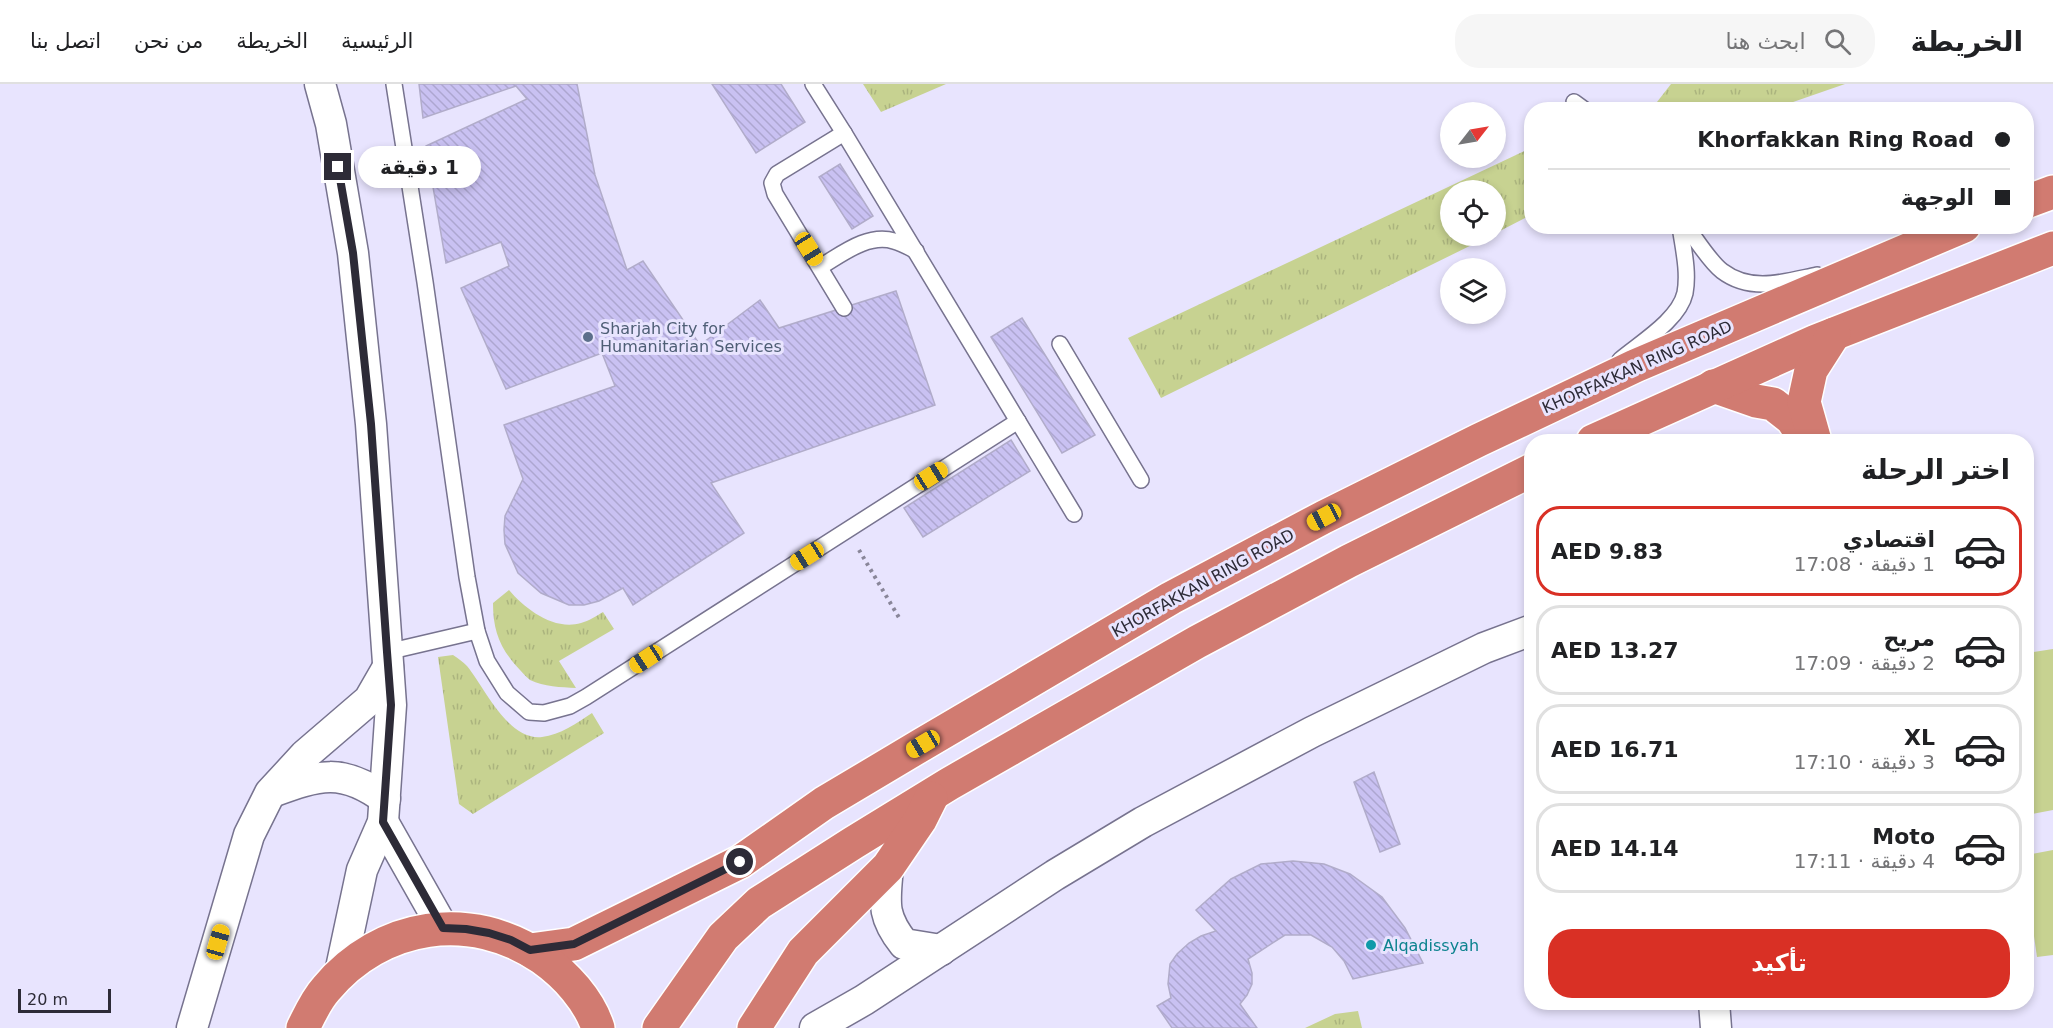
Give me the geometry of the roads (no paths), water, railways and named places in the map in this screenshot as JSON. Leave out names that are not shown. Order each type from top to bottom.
[{"type":"highway","points":[[2034,199],[2053,192]]},
{"type":"highway","name":"KHORFAKKAN RING ROAD","points":[[530,950],[574,944],[740,862],[834,797],[1171,598],[1334,512],[1635,366],[1945,234]]},
{"type":"highway","points":[[1608,434],[1834,334],[2053,248]]},
{"type":"highway","points":[[1813,434],[1804,402],[1811,370],[1834,334]]},
{"type":"highway","points":[[1713,386],[1756,401],[1773,404],[1792,419],[1802,434]]},
{"type":"highway","points":[[659,1028],[723,937],[759,903],[934,794],[1197,642],[1349,561],[1524,474]]},
{"type":"highway","points":[[754,1028],[803,952],[888,867],[920,820],[934,794]]},
{"type":"highway","points":[[303,1028],[324,990],[357,958],[398,937],[443,928],[489,933],[511,940],[530,950],[551,964],[569,981],[585,1001],[598,1028]]},
{"type":"street","points":[[320,84],[331,124],[353,253],[371,424],[391,705],[384,810],[362,870],[340,974]]},
{"type":"street","points":[[815,1028],[864,1000],[1055,875],[1143,822],[1419,679],[1484,648],[1524,633]]},
{"type":"street","points":[[192,1028],[249,835],[270,793],[305,755],[369,700],[388,659]]},
{"type":"street","points":[[270,793],[309,778],[325,776],[346,778],[369,787],[384,810],[443,928]]},
{"type":"street","points":[[888,867],[885,904],[888,921],[895,932],[904,944],[941,950]]},
{"type":"street","points":[[1715,1010],[1716,1028]]},
{"type":"lane","points":[[394,84],[425,282],[466,577],[477,631],[487,660],[507,693],[529,712],[544,713],[570,706],[586,697],[1018,421]]},
{"type":"lane","points":[[813,84],[1074,514]]},
{"type":"lane","points":[[844,133],[777,174],[772,183],[775,194],[844,308]]},
{"type":"lane","points":[[1579,392],[1670,320],[1685,295],[1686,269],[1681,234]]},
{"type":"lane","points":[[1692,234],[1720,270],[1743,283],[1773,284],[1870,265]]},
{"type":"lane","points":[[820,267],[859,244],[876,239],[894,241],[915,250]]},
{"type":"lane","points":[[1059,344],[1141,480]]},
{"type":"lane","points":[[388,659],[477,631]]},
{"type":"place","name":"Sharjah City for Humanitarian Services","points":[[588,337]]},
{"type":"place","name":"Alqadissyah","points":[[1371,945]]}]
